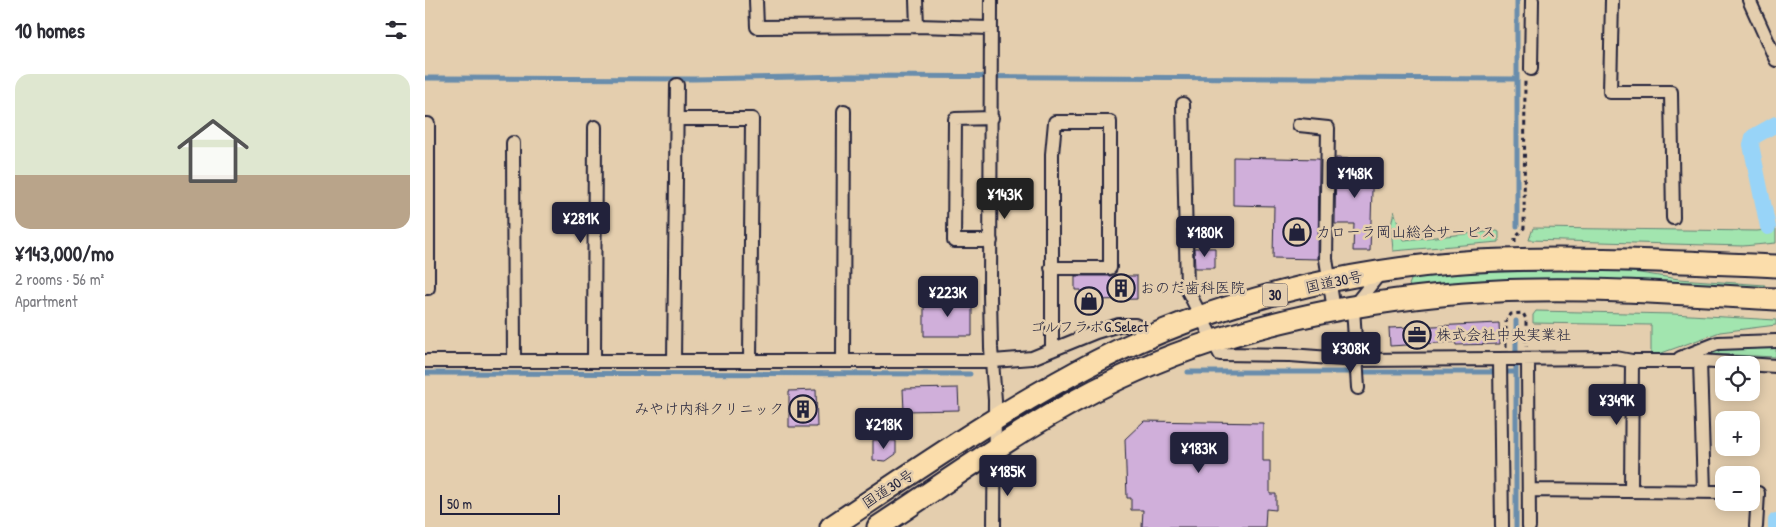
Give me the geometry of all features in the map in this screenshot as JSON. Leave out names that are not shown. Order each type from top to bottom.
[{"type":"highway","name":"国道30号","points":[[831,527],[994,421],[1097,361],[1181,325],[1207,329],[1302,316],[1336,299],[1381,272],[1477,261],[1613,260],[1776,266]]},
{"type":"highway","name":"国道30号","points":[[877,527],[1077,400],[1207,329],[1282,292],[1336,299],[1522,291],[1598,291],[1776,299]]},
{"type":"street","points":[[756,0],[757,26],[990,28]]},
{"type":"street","points":[[916,0],[917,26]]},
{"type":"street","points":[[991,0],[991,241],[995,391],[994,527]]},
{"type":"street","points":[[1531,0],[1531,69]]},
{"type":"street","points":[[1612,0],[1610,92],[1671,92],[1673,218]]},
{"type":"street","points":[[1749,0],[1776,60]]},
{"type":"street","points":[[674,361],[677,85]]},
{"type":"street","points":[[1183,104],[1187,289],[1221,354],[1290,355],[1357,363],[1512,363],[1616,358],[1632,361],[1700,361],[1775,366]]},
{"type":"street","points":[[843,361],[844,111]]},
{"type":"street","points":[[991,118],[955,119],[954,241],[991,241]]},
{"type":"street","points":[[677,119],[752,119],[750,361]]},
{"type":"street","points":[[1051,268],[1110,268],[1110,122],[1055,122],[1051,154],[1051,268],[1052,350]]},
{"type":"street","points":[[425,124],[428,124],[428,288],[425,288]]},
{"type":"street","points":[[1299,125],[1328,128],[1326,259],[1336,299],[1357,363],[1358,384]]},
{"type":"street","points":[[594,362],[595,128]]},
{"type":"street","points":[[513,143],[514,361]]},
{"type":"street","points":[[1336,299],[1381,272]]},
{"type":"street","points":[[425,361],[993,362],[1032,358],[1096,332],[1119,325],[1135,325],[1154,336]]},
{"type":"street","points":[[1673,361],[1718,343],[1776,341]]},
{"type":"street","points":[[1631,491],[1632,361]]},
{"type":"street","points":[[1700,361],[1704,492]]},
{"type":"street","points":[[1512,363],[1529,490],[1529,527]]},
{"type":"street","points":[[1502,527],[1512,363]]},
{"type":"street","points":[[1529,490],[1715,492]]},
{"type":"street","points":[[1756,511],[1756,527]]},
{"type":"path","points":[[1515,242],[1515,237],[1524,228],[1524,83],[1531,69]]},
{"type":"path","points":[[1514,309],[1514,314]]},
{"type":"path","points":[[1523,313],[1527,319],[1512,363],[1506,320],[1514,314],[1523,313]]},
{"type":"green space","points":[[1394,211],[1404,240],[1497,231],[1499,232],[1499,242],[1393,251],[1391,226]]},
{"type":"green space","points":[[1533,228],[1757,231],[1776,229],[1776,243],[1743,246],[1529,240]]},
{"type":"green space","points":[[1575,270],[1633,272],[1679,279],[1765,285],[1763,291],[1412,288],[1409,285],[1412,277]]},
{"type":"green space","points":[[1536,311],[1673,314],[1776,320],[1776,325],[1720,332],[1656,355],[1651,355],[1651,325],[1533,323],[1533,315]]},
{"type":"green space","points":[[1736,347],[1776,348],[1776,357],[1710,354],[1715,349]]},
{"type":"building","name":"カローラ岡山総合サービス","points":[[1233,157],[1319,159],[1318,259],[1273,258],[1274,206],[1233,205]]},
{"type":"building","points":[[1336,158],[1373,160],[1370,251],[1353,251],[1354,224],[1335,224]]},
{"type":"building","points":[[1194,248],[1215,248],[1215,268],[1195,268]]},
{"type":"building","points":[[1075,276],[1137,276],[1137,299],[1098,300],[1098,313],[1081,313],[1081,290],[1075,290]]},
{"type":"building","points":[[924,301],[972,301],[972,336],[924,336]]},
{"type":"building","points":[[1499,323],[1500,344],[1456,345],[1455,342],[1390,346],[1389,328]]},
{"type":"building","points":[[958,388],[959,410],[904,411],[903,389]]},
{"type":"building","name":"みやけ内科クリニック","points":[[816,390],[817,427],[789,427],[789,391]]},
{"type":"building","points":[[1144,421],[1263,423],[1263,461],[1270,461],[1270,494],[1276,494],[1276,510],[1266,509],[1265,527],[1142,527],[1143,510],[1131,510],[1131,498],[1127,498],[1125,439]]},
{"type":"building","points":[[873,440],[896,441],[896,454],[886,461],[873,460]]},
{"type":"waterway","points":[[1517,0],[1517,226]]},
{"type":"waterway","points":[[425,78],[694,79],[851,76],[1516,79]]},
{"type":"waterway","points":[[1768,227],[1751,145],[1753,137],[1776,124]]},
{"type":"waterway","points":[[1516,321],[1516,527]]},
{"type":"waterway","points":[[1188,372],[1516,372]]},
{"type":"waterway","points":[[425,373],[970,374]]},
{"type":"waterway","points":[[1776,521],[1776,527]]},
{"type":"place","name":"カローラ岡山総合サービス","points":[[1297,232]]},
{"type":"place","name":"おのだ歯科医院","points":[[1121,288]]},
{"type":"place","name":"ゴルフラボG.Select","points":[[1089,301]]},
{"type":"place","name":"株式会社中央実業社","points":[[1417,335]]},
{"type":"place","name":"みやけ内科クリニック","points":[[803,409]]}]
